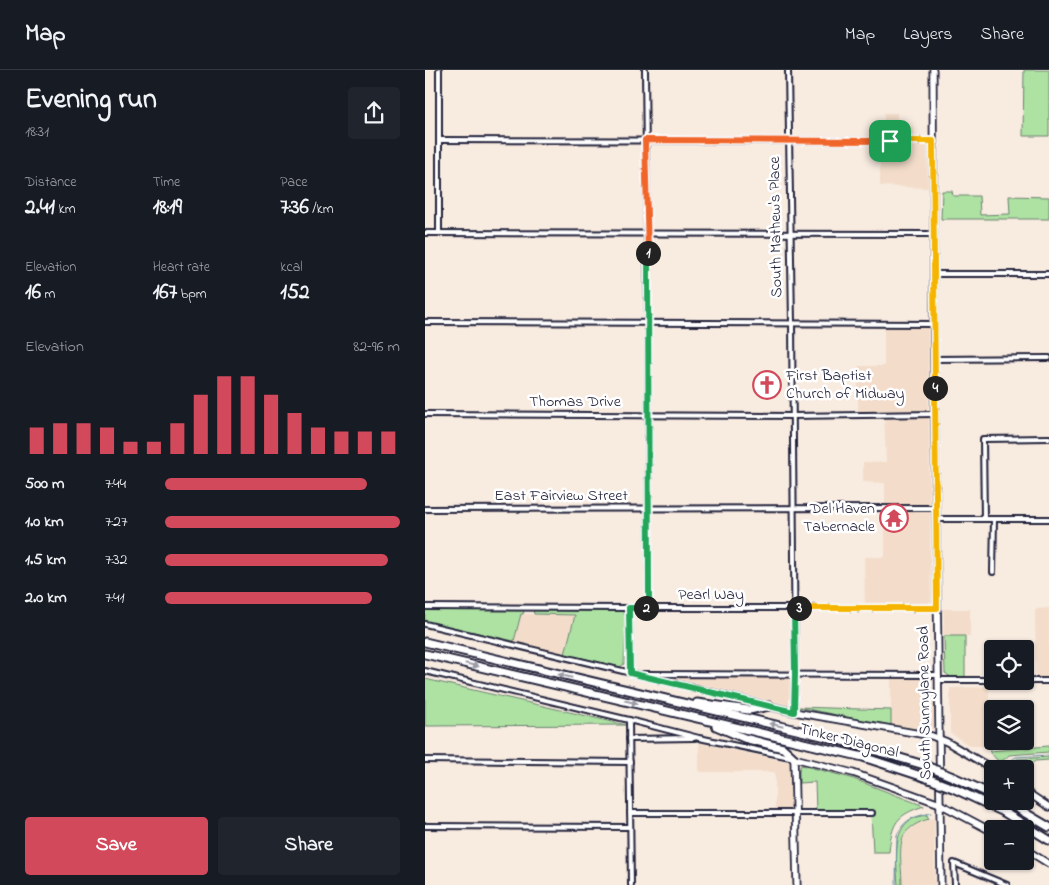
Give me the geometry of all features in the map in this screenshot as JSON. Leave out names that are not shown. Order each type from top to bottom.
[{"type":"highway","name":"Tinker Diagonal","points":[[425,642],[839,740],[953,776],[984,791]]},
{"type":"highway","name":"Tinker Diagonal","points":[[425,654],[863,757],[925,776],[953,788],[1002,811],[1049,840]]},
{"type":"highway","points":[[664,699],[749,710],[769,706]]},
{"type":"highway","points":[[702,719],[744,738],[783,748],[794,758]]},
{"type":"highway","points":[[1020,810],[1049,827]]},
{"type":"main road","name":"South Sunnylane Road","points":[[933,70],[934,359],[941,885]]},
{"type":"main road","name":"Tinker Diagonal","points":[[769,706],[931,736],[984,764]]},
{"type":"main road","name":"Tinker Diagonal","points":[[794,758],[860,776],[940,804],[984,827]]},
{"type":"main road","points":[[794,758],[797,885]]},
{"type":"main road","points":[[1034,797],[1049,807]]},
{"type":"main road","points":[[1034,855],[1049,864]]},
{"type":"street","points":[[439,70],[439,233]]},
{"type":"street","points":[[645,70],[649,608]]},
{"type":"street","name":"South Mathew's Place","points":[[788,70],[793,324],[794,712]]},
{"type":"street","points":[[439,140],[933,141]]},
{"type":"street","points":[[425,233],[934,234]]},
{"type":"street","points":[[934,274],[1049,274]]},
{"type":"street","points":[[425,322],[934,324]]},
{"type":"street","points":[[934,359],[1049,358]]},
{"type":"street","name":"Thomas Drive","points":[[425,414],[793,416],[935,414]]},
{"type":"street","points":[[984,519],[983,439],[1049,438]]},
{"type":"street","name":"East Fairview Street","points":[[425,509],[936,508]]},
{"type":"street","points":[[936,519],[1049,519]]},
{"type":"street","points":[[993,572],[994,519]]},
{"type":"street","name":"Pearl Way","points":[[425,607],[937,608]]},
{"type":"street","points":[[629,608],[630,673]]},
{"type":"street","name":"Tinker Diagonal","points":[[425,624],[769,706]]},
{"type":"street","name":"Tinker Diagonal","points":[[425,671],[699,738],[794,758]]},
{"type":"street","points":[[636,674],[795,674],[984,680]]},
{"type":"street","points":[[1034,680],[1049,681]]},
{"type":"street","points":[[629,720],[631,885]]},
{"type":"street","points":[[629,739],[699,738]]},
{"type":"street","points":[[425,760],[630,762]]},
{"type":"street","points":[[630,813],[872,813]]},
{"type":"street","points":[[425,826],[630,827]]},
{"type":"street","points":[[955,885],[954,864],[1007,885]]},
{"type":"shaded area","points":[[884,113],[897,113],[897,127],[913,127],[913,135],[884,136]]},
{"type":"shaded area","points":[[880,143],[925,145],[927,147],[928,188],[880,186]]},
{"type":"shaded area","points":[[928,326],[931,601],[927,604],[865,606],[864,557],[885,557],[885,483],[863,482],[863,462],[886,462],[884,411],[858,411],[858,366],[884,366],[884,327]]},
{"type":"shaded area","points":[[1049,608],[1049,677],[1036,677],[1035,609]]},
{"type":"shaded area","points":[[943,609],[970,609],[970,636],[944,636]]},
{"type":"shaded area","points":[[521,614],[575,615],[565,654],[514,641]]},
{"type":"shaded area","points":[[891,671],[932,672],[933,729],[928,731],[891,725]]},
{"type":"shaded area","points":[[664,676],[791,676],[792,701],[788,706],[664,678]]},
{"type":"shaded area","points":[[984,687],[984,690],[989,690],[989,700],[984,700],[984,746],[970,746],[950,733],[950,688]]},
{"type":"shaded area","points":[[699,743],[790,762],[791,809],[775,809],[775,772],[699,772]]},
{"type":"shaded area","points":[[934,818],[935,885],[902,885],[902,839],[907,832],[921,821]]},
{"type":"green space","points":[[1024,70],[1049,70],[1049,136],[1023,136]]},
{"type":"green space","points":[[942,191],[952,191],[953,196],[979,196],[980,215],[1010,214],[1009,196],[1049,197],[1049,219],[941,219]]},
{"type":"green space","points":[[425,609],[522,610],[524,612],[521,614],[514,641],[425,621]]},
{"type":"green space","points":[[533,610],[622,610],[626,617],[624,664],[620,667],[565,654],[575,615],[534,614]]},
{"type":"green space","points":[[944,636],[965,636],[965,678],[952,678],[945,673]]},
{"type":"green space","points":[[425,679],[626,725],[425,726]]},
{"type":"green space","points":[[798,707],[891,710],[891,725],[889,726]]},
{"type":"green space","points":[[1049,746],[1049,752],[1009,755],[1004,760],[997,760],[989,751],[1034,750],[1034,747]]},
{"type":"green space","points":[[1049,757],[1049,760],[1034,762],[1034,760],[1016,760]]},
{"type":"green space","points":[[801,765],[851,778],[924,806],[907,813],[897,822],[892,834],[889,852],[873,852],[871,811],[816,810],[815,782],[799,783]]},
{"type":"green space","points":[[927,815],[929,819],[913,826],[903,836],[901,850],[902,885],[898,885],[896,859],[901,831],[905,824],[912,819]]},
{"type":"waterway","points":[[1012,760],[1016,757],[1049,755]]},
{"type":"waterway","points":[[896,885],[897,835],[903,825],[911,819],[931,813]]},
{"type":"place","name":"First Baptist Church of Midway","points":[[767,385]]},
{"type":"place","name":"Del Haven Tabernacle","points":[[894,518]]},
{"type":"route","points":[[645,140],[890,141],[933,141],[937,608],[794,608],[794,712],[630,673],[629,608],[649,608],[649,415],[645,140]]}]
